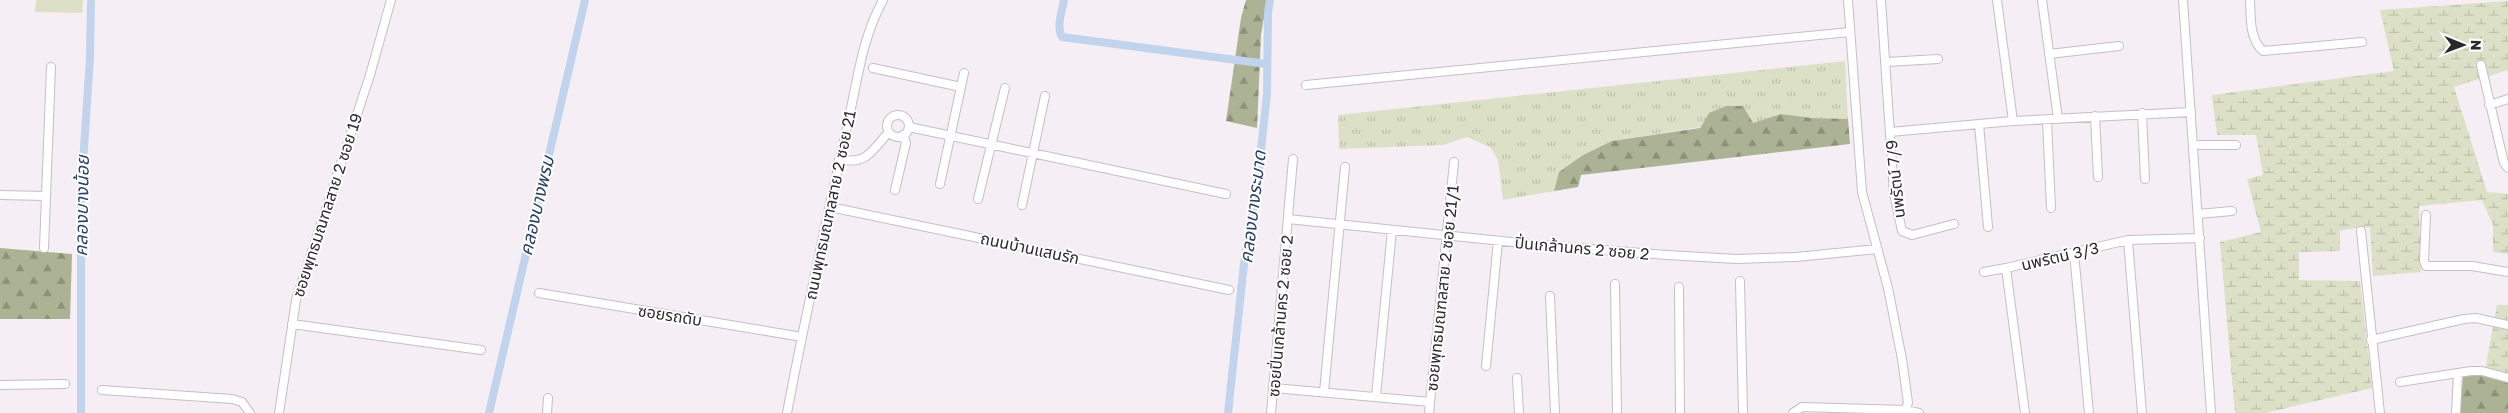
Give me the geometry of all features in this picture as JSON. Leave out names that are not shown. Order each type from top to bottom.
[{"type":"street","name":"ซอยพุทธมณฑลสาย 2 ซอย 19","points":[[280,413],[296,300],[318,226],[370,75],[391,0]]},
{"type":"street","name":"ถนนพุทธมณฑลสาย 2 ซอย 21","points":[[787,413],[865,40],[883,0]]},
{"type":"street","points":[[1848,0],[1859,167],[1866,211],[1877,249],[1904,369],[1908,403],[1905,410]]},
{"type":"street","points":[[1881,0],[1890,132],[2013,121],[2191,112]]},
{"type":"street","points":[[1997,0],[2013,121]]},
{"type":"street","points":[[2042,0],[2058,119]]},
{"type":"street","points":[[2183,0],[2211,413]]},
{"type":"street","points":[[2250,0],[2252,35],[2263,51],[2362,42]]},
{"type":"street","points":[[1306,85],[1850,32]]},
{"type":"street","points":[[2049,54],[2119,46]]},
{"type":"street","points":[[1886,62],[1938,58]]},
{"type":"street","points":[[2481,65],[2504,163],[2508,168]]},
{"type":"street","points":[[44,248],[51,67]]},
{"type":"street","points":[[873,68],[961,86]]},
{"type":"street","points":[[940,184],[964,73]]},
{"type":"street","points":[[978,199],[1005,88]]},
{"type":"street","points":[[1022,205],[1044,96]]},
{"type":"street","points":[[2489,105],[2508,99]]},
{"type":"street","points":[[2142,113],[2145,178]]},
{"type":"street","points":[[839,160],[853,163],[861,161],[889,132],[889,121],[898,116],[905,118],[909,127]]},
{"type":"street","points":[[2095,116],[2098,177]]},
{"type":"street","points":[[2047,120],[2051,208]]},
{"type":"street","points":[[1979,124],[1988,227]]},
{"type":"street","points":[[909,127],[1226,194]]},
{"type":"street","points":[[895,190],[906,143],[904,136],[909,127]]},
{"type":"street","points":[[889,132],[897,137],[904,136]]},
{"type":"street","name":"นพรัตน์ 7/9","points":[[1890,132],[1894,194],[1902,231],[1912,235],[1954,224]]},
{"type":"street","points":[[2194,145],[2236,145]]},
{"type":"street","name":"ซอยปิ่นเกล้านคร 2 ซอย 2","points":[[1271,413],[1294,159]]},
{"type":"street","name":"ซอยพุทธมณฑลสาย 2 ซอย 21/1","points":[[1429,413],[1454,162]]},
{"type":"street","points":[[1324,392],[1345,167]]},
{"type":"street","points":[[0,195],[46,196]]},
{"type":"street","name":"ถนนบ้านแสนรัก","points":[[830,207],[1229,290]]},
{"type":"street","points":[[2198,214],[2232,211]]},
{"type":"street","points":[[2426,215],[2424,261],[2426,266],[2472,266],[2508,272]]},
{"type":"street","name":"ปิ่นเกล้านคร 2 ซอย 2","points":[[1288,219],[1498,241],[1737,259],[1796,257],[1877,249]]},
{"type":"street","points":[[1376,396],[1392,230]]},
{"type":"street","points":[[2361,231],[2380,413]]},
{"type":"street","name":"นพรัตน์ 3/3","points":[[2025,413],[2006,268],[2128,240],[2200,238]]},
{"type":"street","points":[[2128,240],[2142,413]]},
{"type":"street","points":[[1486,366],[1498,241]]},
{"type":"street","points":[[2074,253],[2089,413]]},
{"type":"street","points":[[1984,272],[2006,268]]},
{"type":"street","points":[[1740,281],[1743,413]]},
{"type":"street","points":[[1615,284],[1617,413]]},
{"type":"street","points":[[1679,287],[1680,413]]},
{"type":"street","name":"ซอยรถดับ","points":[[539,293],[802,336]]},
{"type":"street","points":[[1550,296],[1555,413]]},
{"type":"street","points":[[2371,340],[2464,319],[2476,318],[2508,325]]},
{"type":"street","points":[[292,324],[481,350]]},
{"type":"street","points":[[2400,382],[2458,372],[2482,371],[2508,378]]},
{"type":"street","points":[[2456,413],[2458,372]]},
{"type":"street","points":[[1517,378],[1519,413]]},
{"type":"street","points":[[0,384],[65,384]]},
{"type":"street","points":[[1274,388],[1430,402]]},
{"type":"street","points":[[102,390],[232,398],[242,402],[250,413]]},
{"type":"street","points":[[547,413],[548,398]]},
{"type":"street","points":[[1793,413],[1802,407],[1905,410],[1919,413]]},
{"type":"green space","points":[[36,0],[83,0],[82,13],[35,12]]},
{"type":"green space","points":[[1246,0],[1267,0],[1261,35],[1257,128],[1226,121],[1241,18]]},
{"type":"green space","points":[[2508,1],[2508,70],[2454,87],[2487,192],[2508,194],[2508,254],[2493,252],[2493,225],[2482,200],[2419,206],[2421,272],[2373,276],[2370,227],[2340,230],[2340,251],[2299,252],[2299,280],[2360,281],[2372,388],[2265,413],[2235,413],[2220,242],[2261,232],[2247,179],[2263,175],[2256,135],[2217,135],[2212,95],[2394,71],[2380,10]]},
{"type":"green space","points":[[1845,61],[1848,119],[1812,118],[1781,114],[1753,123],[1709,113],[1700,127],[1612,141],[1583,155],[1559,172],[1554,191],[1503,200],[1498,160],[1490,147],[1467,137],[1443,145],[1339,149],[1338,115]]},
{"type":"green space","points":[[1726,106],[1743,106],[1753,123],[1781,114],[1812,118],[1848,119],[1850,144],[1581,175],[1578,187],[1554,191],[1559,172],[1583,155],[1612,141],[1700,128],[1709,113]]},
{"type":"green space","points":[[0,248],[72,254],[70,319],[0,319]]},
{"type":"green space","points":[[2497,305],[2508,305],[2508,383],[2484,376]]},
{"type":"green space","points":[[2463,376],[2484,376],[2508,383],[2508,413],[2460,413]]},
{"type":"waterway","name":"คลองบางน้อย","points":[[81,413],[81,193],[90,57],[91,0]]},
{"type":"waterway","name":"คลองบางพรม","points":[[489,413],[585,0]]},
{"type":"waterway","points":[[1064,0],[1059,24],[1062,37],[1267,64]]},
{"type":"waterway","name":"คลองบางระมาด","points":[[1228,413],[1244,264],[1258,178],[1267,94],[1268,13],[1270,0]]}]
